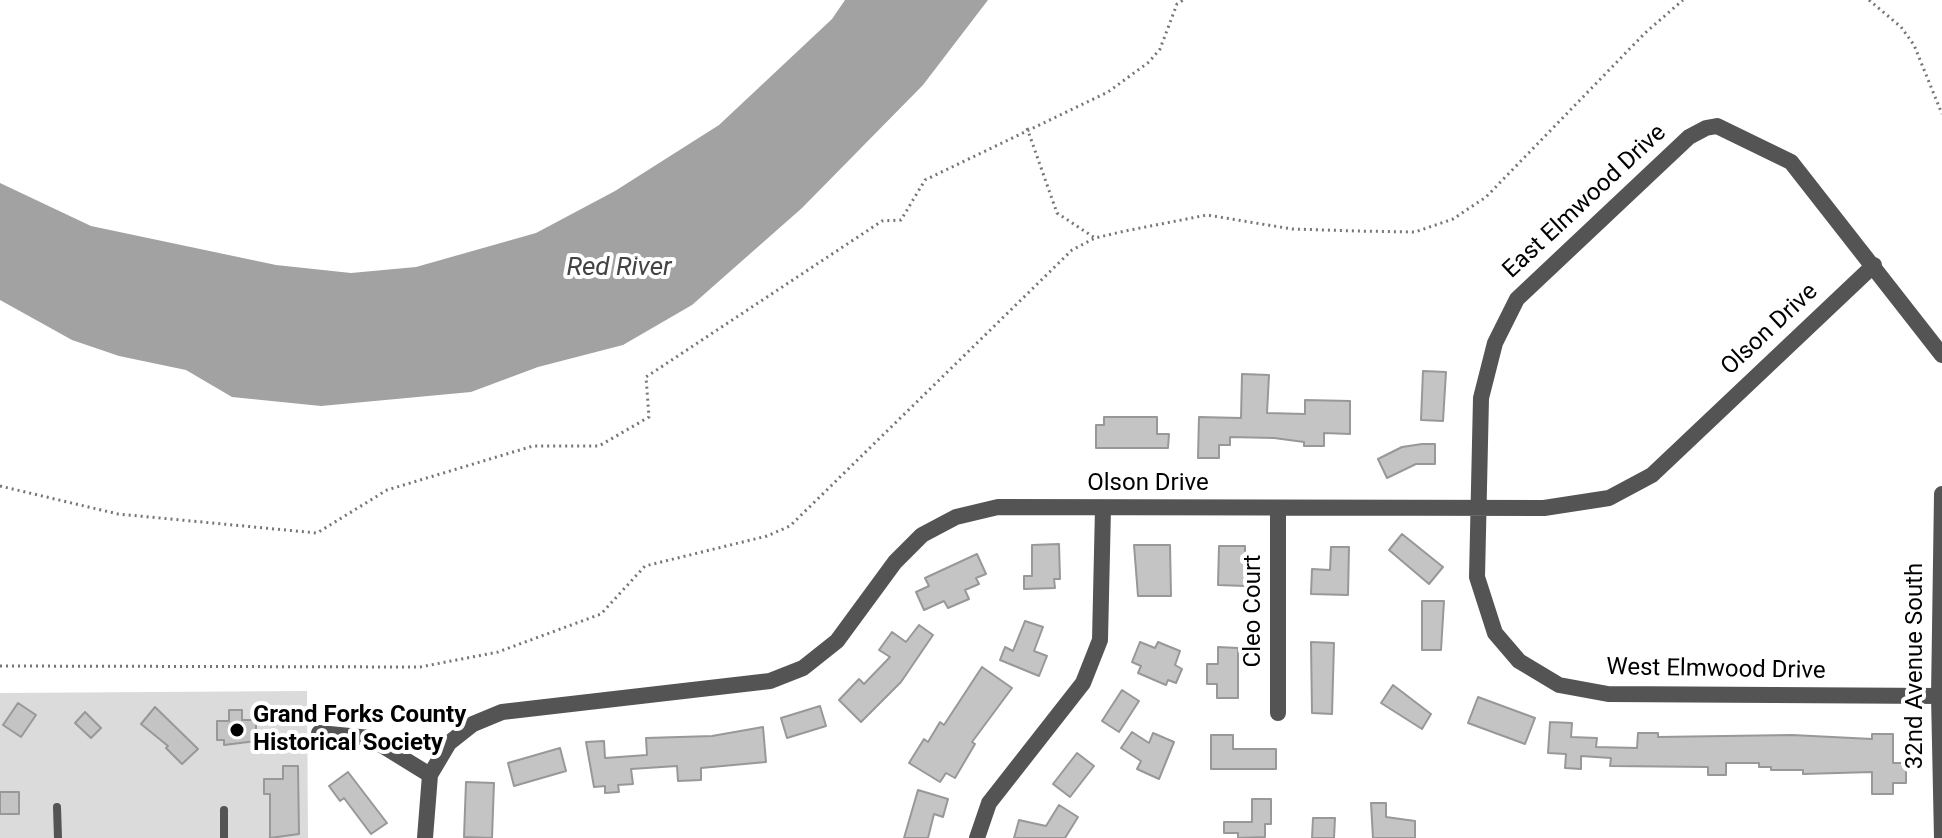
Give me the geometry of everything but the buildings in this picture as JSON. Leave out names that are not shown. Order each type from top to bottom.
[{"type":"street","name":"East Elmwood Drive","points":[[1478,509],[1481,398],[1495,343],[1517,299],[1689,137],[1717,126],[1791,162],[1942,355]]},
{"type":"street","name":"Olson Drive","points":[[430,775],[449,743],[473,724],[502,712],[770,681],[803,668],[837,641],[895,562],[922,535],[956,517],[998,507],[1478,509],[1544,508],[1609,498],[1652,475],[1874,265]]},
{"type":"street","name":"32nd Avenue South","points":[[1942,494],[1939,696],[1942,838]]},
{"type":"street","points":[[977,838],[989,803],[1083,683],[1100,640],[1103,508]]},
{"type":"street","name":"Cleo Court","points":[[1278,509],[1278,713]]},
{"type":"street","name":"West Elmwood Drive","points":[[1478,509],[1477,577],[1495,633],[1519,661],[1559,685],[1608,694],[1939,696]]},
{"type":"street","points":[[319,733],[370,738],[430,775],[425,838]]},
{"type":"lane","points":[[57,807],[58,838]]},
{"type":"lane","points":[[224,810],[224,838]]},
{"type":"path","points":[[0,486],[118,514],[317,533],[387,490],[533,446],[599,446],[649,417],[646,377],[882,221],[901,220],[925,180],[1027,128],[1108,92],[1149,62],[1160,49],[1177,4],[1183,0]]},
{"type":"path","points":[[0,666],[420,667],[498,652],[601,614],[645,566],[767,536],[790,526],[1072,250],[1095,238],[1207,215],[1292,229],[1400,232],[1415,232],[1453,219],[1486,197],[1645,33],[1683,0]]},
{"type":"path","points":[[1871,1],[1901,27],[1914,45],[1942,114]]},
{"type":"path","points":[[1027,128],[1057,213],[1095,238]]},
{"type":"shaded area","points":[[307,691],[308,838],[0,838],[0,693]]},
{"type":"water","name":"Red River","points":[[845,0],[988,0],[923,85],[802,208],[692,305],[623,345],[538,367],[471,392],[321,406],[232,397],[186,370],[119,356],[72,340],[0,300],[0,183],[91,226],[276,265],[351,273],[416,267],[536,233],[615,191],[719,125],[832,19]]},
{"type":"place","name":"Grand Forks County Historical Society","points":[[237,730]]}]
